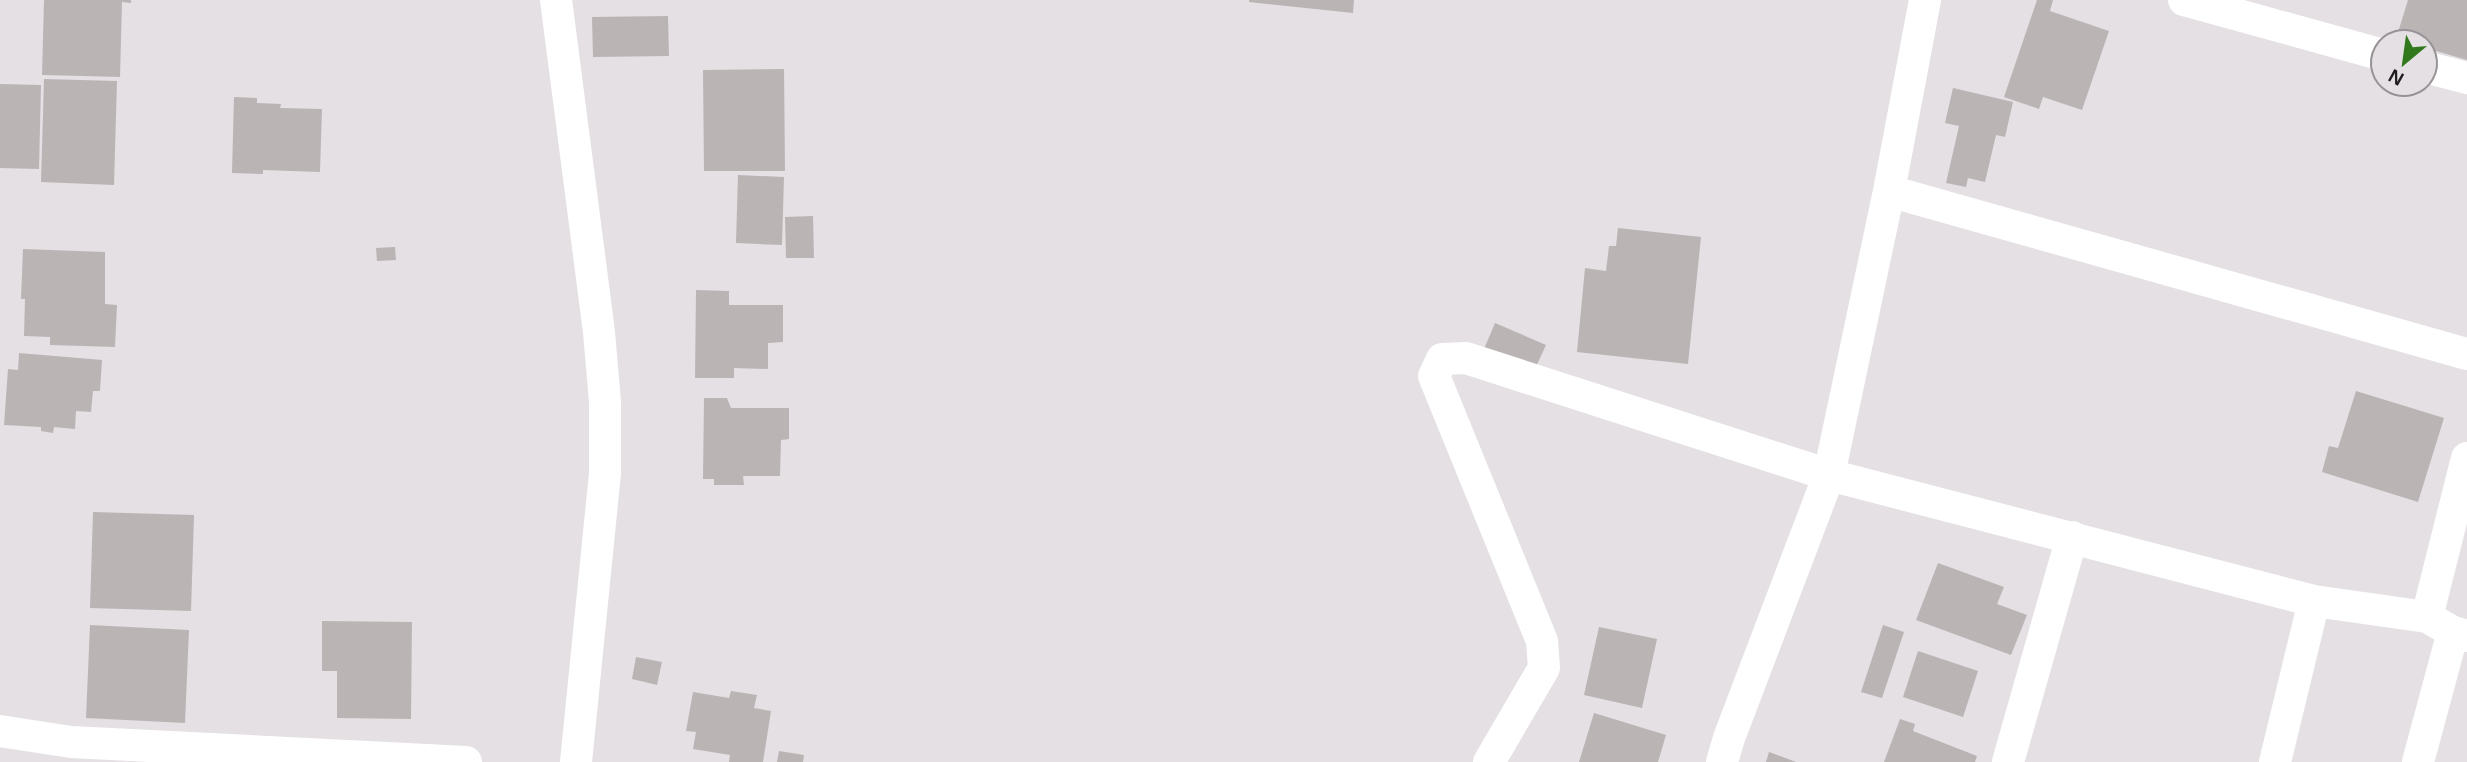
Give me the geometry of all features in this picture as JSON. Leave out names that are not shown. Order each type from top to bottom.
[{"type":"street","points":[[556,0],[599,332],[605,402],[605,472],[576,762]]},
{"type":"street","points":[[1722,762],[1729,737],[1829,475],[1889,191],[1925,0]]},
{"type":"street","points":[[2184,0],[2369,51]]},
{"type":"street","points":[[2439,71],[2467,78]]},
{"type":"street","points":[[1889,191],[2467,354]]},
{"type":"street","points":[[1489,762],[1544,668],[1542,641],[1434,376],[1442,359],[1466,358],[1829,475],[2314,601],[2449,628]]},
{"type":"street","points":[[2418,762],[2449,628],[2467,458]]},
{"type":"street","points":[[2008,762],[2072,537]]},
{"type":"street","points":[[2275,762],[2314,601]]},
{"type":"street","points":[[0,732],[71,743],[466,762]]},
{"type":"building","points":[[44,0],[131,0],[131,3],[122,2],[120,77],[42,75]]},
{"type":"building","points":[[1249,0],[1354,0],[1353,13]]},
{"type":"building","points":[[2037,0],[2053,0],[2050,11],[2109,31],[2082,110],[2043,97],[2039,109],[2004,97]]},
{"type":"building","points":[[2408,0],[2467,0],[2467,60],[2439,52],[2439,28],[2399,28]]},
{"type":"building","points":[[668,16],[669,56],[593,57],[592,17]]},
{"type":"building","points":[[784,69],[785,171],[704,171],[703,70]]},
{"type":"building","points":[[44,79],[117,81],[114,185],[41,182]]},
{"type":"building","points":[[0,84],[41,85],[39,169],[0,168]]},
{"type":"building","points":[[1953,88],[2013,102],[2005,137],[1996,135],[1985,182],[1968,178],[1966,187],[1946,183],[1959,126],[1945,123]]},
{"type":"building","points":[[234,97],[257,98],[257,103],[281,104],[280,108],[322,109],[320,172],[263,170],[263,174],[232,173]]},
{"type":"building","points":[[738,175],[784,177],[782,245],[736,243]]},
{"type":"building","points":[[813,216],[814,258],[786,258],[785,217]]},
{"type":"building","points":[[1618,228],[1701,237],[1688,364],[1577,352],[1585,268],[1606,271],[1609,246],[1616,246]]},
{"type":"building","points":[[395,247],[396,260],[377,261],[376,248]]},
{"type":"building","points":[[23,249],[105,252],[105,304],[117,305],[115,347],[50,345],[50,337],[24,336],[25,299],[21,299]]},
{"type":"building","points":[[696,290],[729,291],[729,305],[783,305],[783,342],[768,343],[768,369],[734,368],[734,378],[695,378]]},
{"type":"building","points":[[1495,323],[1546,345],[1534,371],[1484,349]]},
{"type":"building","points":[[19,353],[102,360],[100,391],[93,391],[91,412],[76,411],[75,429],[54,427],[53,433],[41,431],[41,427],[4,425],[8,369],[18,370]]},
{"type":"building","points":[[2356,391],[2444,418],[2418,502],[2322,472],[2329,446],[2338,448]]},
{"type":"building","points":[[704,398],[727,398],[731,408],[789,408],[789,439],[781,440],[780,476],[743,476],[744,485],[714,485],[714,479],[703,479]]},
{"type":"building","points":[[93,512],[194,515],[191,611],[90,608]]},
{"type":"building","points":[[1938,563],[2004,587],[1997,604],[2027,615],[2011,655],[1916,620]]},
{"type":"building","points":[[322,621],[412,622],[411,719],[337,718],[337,671],[322,671]]},
{"type":"building","points":[[90,625],[189,630],[185,723],[86,718]]},
{"type":"building","points":[[1883,625],[1904,632],[1882,698],[1861,692]]},
{"type":"building","points":[[1599,627],[1657,639],[1642,708],[1584,695]]},
{"type":"building","points":[[1918,651],[1978,671],[1963,717],[1903,697]]},
{"type":"building","points":[[636,657],[662,662],[657,685],[632,679]]},
{"type":"building","points":[[731,691],[757,695],[754,708],[771,711],[763,762],[729,762],[730,755],[693,749],[696,732],[686,731],[693,692],[729,698]]},
{"type":"building","points":[[1594,713],[1666,735],[1658,762],[1579,762]]},
{"type":"building","points":[[1900,719],[1915,724],[1913,731],[1977,756],[1975,762],[1884,762]]},
{"type":"building","points":[[779,751],[804,755],[803,762],[777,762]]},
{"type":"building","points":[[1769,752],[1796,762],[1766,762]]}]
